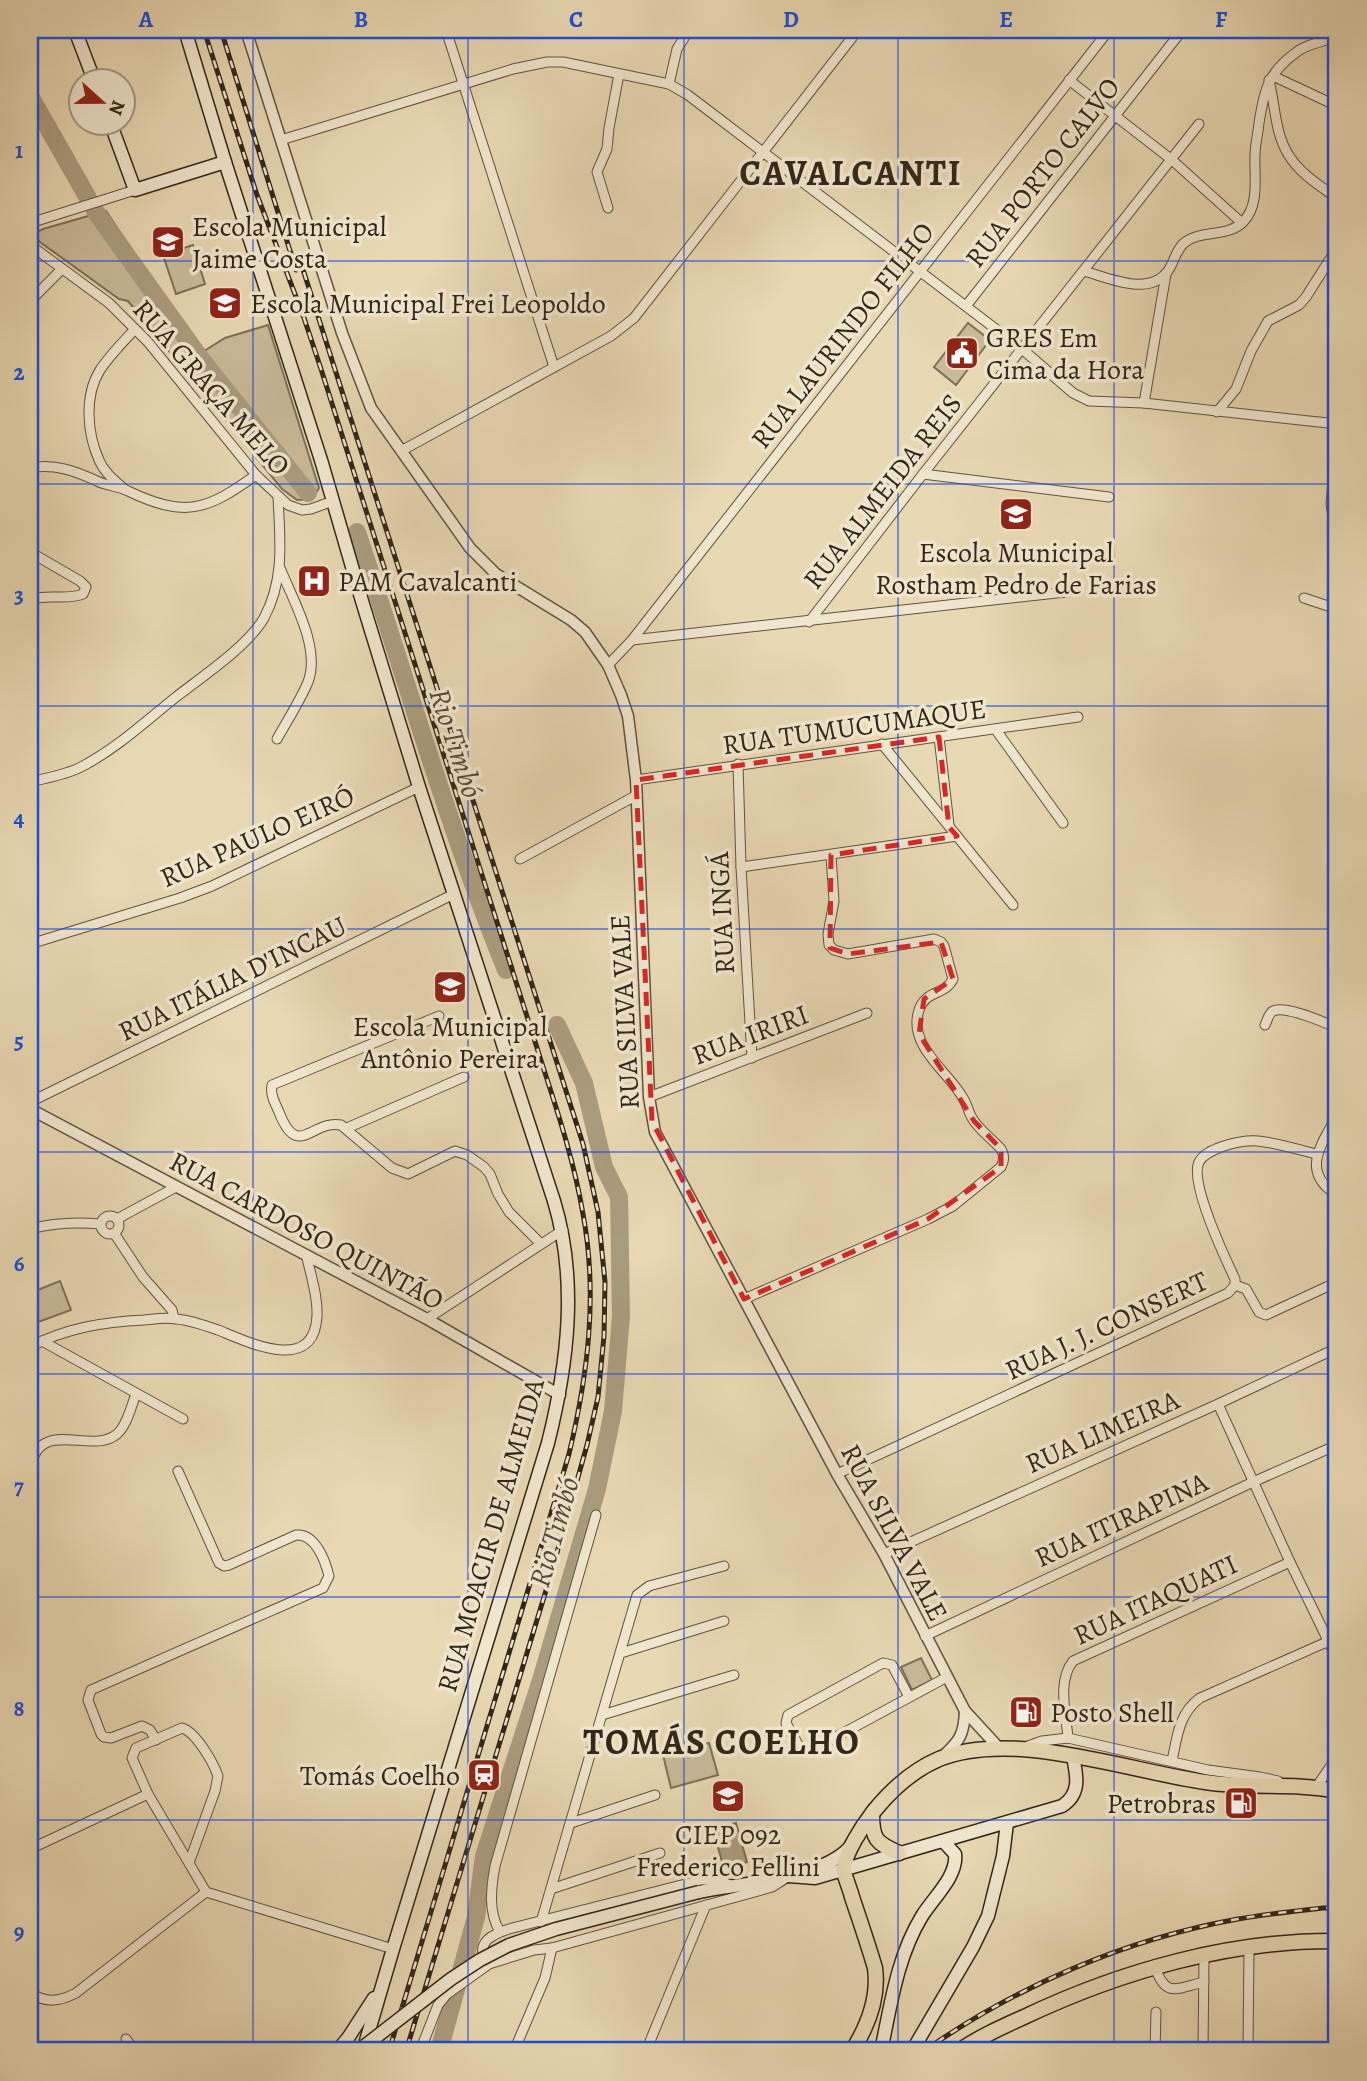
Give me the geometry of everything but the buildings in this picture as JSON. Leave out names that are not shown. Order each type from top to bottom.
[{"type":"main road","points":[[75,30],[89,66]]},
{"type":"main road","name":"RUA MOACIR DE ALMEIDA","points":[[185,30],[333,501],[419,787],[563,1230],[569,1289],[560,1395],[548,1443],[361,2051]]},
{"type":"main road","points":[[115,136],[135,190],[225,162]]},
{"type":"main road","points":[[361,2051],[451,1979],[509,1945],[556,1929],[699,1892],[789,1876],[831,1863],[853,1844],[872,1814],[897,1786],[913,1773],[939,1759],[974,1750],[1021,1749],[1206,1783],[1290,1784],[1337,1791]]},
{"type":"main road","points":[[789,1876],[815,1878],[1062,1806],[1070,1801],[1077,1785],[1073,1757]]},
{"type":"main road","points":[[872,1814],[875,1838],[899,1853]]},
{"type":"main road","points":[[912,2051],[973,1947],[988,1916],[1003,1856],[1007,1823]]},
{"type":"main road","points":[[881,2051],[898,1970],[909,1941],[922,1915],[954,1868],[955,1854],[943,1842]]},
{"type":"main road","points":[[852,2051],[871,2014],[877,1979],[843,1869],[853,1844]]},
{"type":"main road","points":[[958,2051],[975,2040],[1067,1997],[1155,1967],[1279,1943],[1337,1941]]},
{"type":"main road","points":[[337,2051],[382,1986]]},
{"type":"street","name":"RUA SILVA VALE","points":[[246,30],[360,383],[374,414],[455,528],[485,565],[571,620],[594,643],[608,665],[628,716],[636,780],[649,1097],[652,1121],[659,1141],[837,1474],[884,1554],[965,1711],[999,1748]]},
{"type":"street","points":[[446,30],[554,367]]},
{"type":"street","points":[[669,85],[677,49],[689,30]]},
{"type":"street","points":[[401,451],[611,336],[634,318],[858,30]]},
{"type":"street","name":"RUA LAURINDO FILHO","points":[[608,665],[632,640],[1109,30]]},
{"type":"street","name":"RUA PORTO CALVO","points":[[966,306],[1180,33]]},
{"type":"street","points":[[1144,403],[1166,274],[1187,241],[1221,233],[1242,223],[1250,212],[1254,198],[1255,153],[1263,95],[1271,78],[1298,51],[1337,36]]},
{"type":"street","points":[[281,140],[513,69],[547,62],[563,62],[669,85],[688,95],[966,306],[1073,393],[1089,401],[1144,403],[1337,424]]},
{"type":"street","points":[[608,208],[597,172],[607,149],[619,74]]},
{"type":"street","points":[[1271,78],[1337,106]]},
{"type":"street","points":[[1271,78],[1277,120],[1287,153],[1298,168],[1337,198]]},
{"type":"street","points":[[1069,80],[1172,160],[1242,223]]},
{"type":"street","name":"RUA ALMEIDA REIS","points":[[809,622],[1199,124]]},
{"type":"street","points":[[30,223],[135,190]]},
{"type":"street","name":"RUA GRAÇA MELO","points":[[30,245],[109,303],[135,329],[278,497],[288,505],[302,510],[333,501]]},
{"type":"street","points":[[1217,412],[1236,389],[1251,351],[1268,321],[1299,305],[1337,248]]},
{"type":"street","points":[[30,301],[62,269]]},
{"type":"street","points":[[1084,271],[1133,284],[1157,281],[1166,274]]},
{"type":"street","points":[[135,329],[99,373],[89,401],[90,433],[99,461],[109,476],[143,499],[163,506],[186,507],[209,504],[232,493],[257,475]]},
{"type":"street","points":[[1337,438],[1331,504],[1337,541]]},
{"type":"street","points":[[30,468],[65,468],[111,487],[125,489]]},
{"type":"street","points":[[923,474],[1109,497]]},
{"type":"street","points":[[30,782],[80,768],[94,759],[126,737],[253,633],[264,617],[280,568],[278,497]]},
{"type":"street","points":[[30,552],[86,587],[83,594],[73,598],[31,598]]},
{"type":"street","points":[[277,739],[308,682],[311,670],[308,637],[280,568]]},
{"type":"street","points":[[632,640],[1066,592]]},
{"type":"street","points":[[1304,598],[1337,608]]},
{"type":"street","name":"RUA TUMUCUMAQUE","points":[[636,780],[1077,717]]},
{"type":"street","points":[[996,730],[1063,823]]},
{"type":"street","points":[[939,737],[949,827]]},
{"type":"street","points":[[882,744],[1013,905]]},
{"type":"street","name":"RUA INGÁ","points":[[738,764],[751,1058]]},
{"type":"street","name":"RUA PAULO EIRÓ","points":[[30,944],[212,886],[419,787]]},
{"type":"street","points":[[520,859],[637,795]]},
{"type":"street","points":[[741,867],[957,836]]},
{"type":"street","points":[[744,1299],[953,1206],[1001,1167],[1004,1160],[1001,1149],[974,1121],[963,1097],[939,1069],[919,1034],[918,1014],[924,999],[948,987],[953,979],[944,946],[934,939],[848,954],[840,953],[829,945],[828,934],[834,901],[831,855]]},
{"type":"street","name":"RUA ITÁLIA D'INCAU","points":[[30,1102],[454,894]]},
{"type":"street","points":[[1265,1025],[1271,1013],[1276,1010],[1304,1015],[1337,1028]]},
{"type":"street","name":"RUA IRIRI","points":[[649,1097],[867,1013]]},
{"type":"street","points":[[439,1016],[272,1085],[271,1093],[286,1130],[302,1136],[333,1124],[341,1125],[392,1168],[408,1174],[455,1151],[467,1155],[490,1174],[509,1212],[541,1244]]},
{"type":"street","points":[[347,1128],[464,1077]]},
{"type":"street","name":"RUA CARDOSO QUINTÃO","points":[[30,1110],[427,1319],[560,1395]]},
{"type":"street","points":[[1337,1116],[1316,1154],[1320,1181],[1337,1195]]},
{"type":"street","name":"RUA J. J. CONSERT","points":[[837,1474],[1232,1290],[1235,1279],[1198,1184],[1196,1171],[1199,1162],[1204,1155],[1228,1144],[1255,1140],[1316,1154]]},
{"type":"street","points":[[100,1224],[107,1216],[117,1219],[176,1187]]},
{"type":"street","points":[[114,1233],[119,1226],[117,1219]]},
{"type":"street","points":[[30,1229],[71,1223],[100,1224]]},
{"type":"street","points":[[100,1224],[104,1233],[114,1233]]},
{"type":"street","points":[[427,1319],[563,1230]]},
{"type":"street","points":[[114,1233],[143,1277],[172,1310],[174,1318]]},
{"type":"street","points":[[30,1347],[69,1331],[97,1324],[174,1318],[199,1323],[248,1343],[274,1350],[302,1347],[314,1330],[317,1317],[307,1258]]},
{"type":"street","points":[[1235,1285],[1246,1289],[1259,1312],[1266,1315],[1337,1282]]},
{"type":"street","points":[[42,1341],[183,1419]]},
{"type":"street","name":"RUA LIMEIRA","points":[[884,1554],[1337,1348]]},
{"type":"street","points":[[30,1470],[38,1450],[48,1442],[65,1438],[90,1442],[106,1440],[116,1434],[123,1427],[136,1394]]},
{"type":"street","points":[[1218,1404],[1337,1659]]},
{"type":"street","name":"RUA ITIRAPINA","points":[[925,1636],[1253,1482],[1336,1448]]},
{"type":"street","points":[[156,1740],[150,1730],[142,1726],[111,1738],[104,1737],[88,1700],[91,1690],[323,1588],[329,1576],[313,1540],[303,1534],[229,1565],[219,1563],[178,1471]]},
{"type":"street","points":[[500,1932],[494,1922],[492,1906],[491,1888],[495,1866],[596,1515]]},
{"type":"street","name":"RUA ITAQUATI","points":[[1068,1738],[1064,1677],[1073,1661],[1290,1562]]},
{"type":"street","points":[[541,1922],[634,1601],[642,1590],[649,1586],[724,1566]]},
{"type":"street","points":[[621,1653],[724,1621]]},
{"type":"street","points":[[1172,1761],[1183,1716],[1190,1705],[1200,1698],[1329,1641]]},
{"type":"street","points":[[909,1697],[892,1665],[883,1663],[788,1715],[786,1723],[801,1750],[810,1751],[947,1677]]},
{"type":"street","points":[[602,1715],[734,1675]]},
{"type":"street","points":[[939,1759],[955,1746],[960,1738],[965,1711]]},
{"type":"street","points":[[189,1863],[218,1776],[196,1738],[182,1728],[136,1748],[133,1763],[148,1794],[206,1892],[393,1949]]},
{"type":"street","points":[[1021,1749],[1042,1741],[1068,1738],[1218,1772],[1290,1784]]},
{"type":"street","points":[[1317,1786],[1337,1757]]},
{"type":"street","points":[[30,1849],[148,1794]]},
{"type":"street","points":[[571,1823],[655,1795]]},
{"type":"street","points":[[551,1889],[660,1853]]},
{"type":"street","points":[[420,2051],[442,1999],[489,1964],[772,1887],[789,1876]]},
{"type":"street","points":[[489,1964],[482,1955],[483,1945],[500,1932],[701,1880],[716,1880],[731,1885]]},
{"type":"street","points":[[30,1993],[46,2001],[57,2001],[76,1993],[206,1892]]},
{"type":"street","points":[[646,2051],[706,1905]]},
{"type":"street","points":[[514,2051],[545,1978],[552,1948]]},
{"type":"street","points":[[1248,1948],[1248,2051]]},
{"type":"street","points":[[1203,2051],[1204,1956]]},
{"type":"street","points":[[1155,1967],[1160,1981],[1169,1989],[1204,1982]]},
{"type":"street","points":[[1155,2051],[1156,2012]]},
{"type":"street","points":[[126,2039],[135,2051]]},
{"type":"highlighted area","points":[[939,737],[949,827],[957,836],[831,855],[830,948],[848,954],[941,942],[953,979],[924,999],[919,1034],[974,1121],[1001,1149],[1001,1167],[928,1219],[744,1299],[652,1121],[636,780]]},
{"type":"shaded area","points":[[106,211],[201,353],[225,338],[268,325],[319,488],[312,499],[297,500],[282,489],[128,301],[119,299],[37,238],[37,232],[43,229]]},
{"type":"shaded area","points":[[193,245],[205,284],[176,294],[163,255]]},
{"type":"shaded area","name":"GRES Em Cima da Hora","points":[[968,323],[990,340],[956,385],[934,367]]},
{"type":"shaded area","points":[[60,1281],[71,1310],[30,1325],[30,1293]]},
{"type":"shaded area","points":[[921,1658],[932,1680],[912,1690],[901,1667]]},
{"type":"shaded area","points":[[709,1743],[718,1775],[671,1788],[663,1755]]},
{"type":"shaded area","points":[[736,1823],[747,1862],[724,1869],[713,1829]]},
{"type":"waterway","name":"Rio Timbó","points":[[30,96],[88,198]]},
{"type":"waterway","name":"Rio Timbó","points":[[95,211],[201,359],[308,493]]},
{"type":"waterway","name":"Rio Timbó","points":[[357,532],[446,807],[506,970]]},
{"type":"waterway","name":"Rio Timbó","points":[[439,2051],[476,1917],[484,1856],[541,1680],[597,1489],[613,1411],[621,1316],[619,1197],[604,1167],[584,1083],[557,1025]]},
{"type":"railway","points":[[204,30],[257,195],[321,369],[567,1143],[583,1214],[590,1274],[586,1364],[569,1454],[389,2051]]},
{"type":"railway","points":[[221,30],[296,270]]},
{"type":"railway","points":[[299,257],[583,1144],[598,1212],[605,1282],[604,1336],[598,1397],[587,1445],[551,1574],[406,2051]]},
{"type":"railway","points":[[924,2051],[960,2027],[1035,1986],[1114,1952],[1196,1928],[1238,1919],[1337,1908]]},
{"type":"place","name":"Escola Municipal Jaime Costa","points":[[168,242]]},
{"type":"place","name":"Escola Municipal Frei Leopoldo","points":[[225,303]]},
{"type":"place","name":"GRES Em Cima da Hora","points":[[962,353]]},
{"type":"place","name":"Escola Municipal Rostham Pedro de Farias","points":[[1016,514]]},
{"type":"place","name":"PAM Cavalcanti","points":[[314,581]]},
{"type":"place","name":"Escola Municipal Antônio Pereira","points":[[450,987]]},
{"type":"place","name":"Posto Shell","points":[[1026,1712]]},
{"type":"place","name":"Tomás Coelho","points":[[484,1775]]},
{"type":"place","name":"CIEP 092 Frederico Fellini","points":[[728,1796]]},
{"type":"place","name":"Petrobras","points":[[1241,1803]]},
{"type":"district","name":"CAVALCANTI","points":[[851,173]]},
{"type":"district","name":"TOMÁS COELHO","points":[[722,1742]]}]
